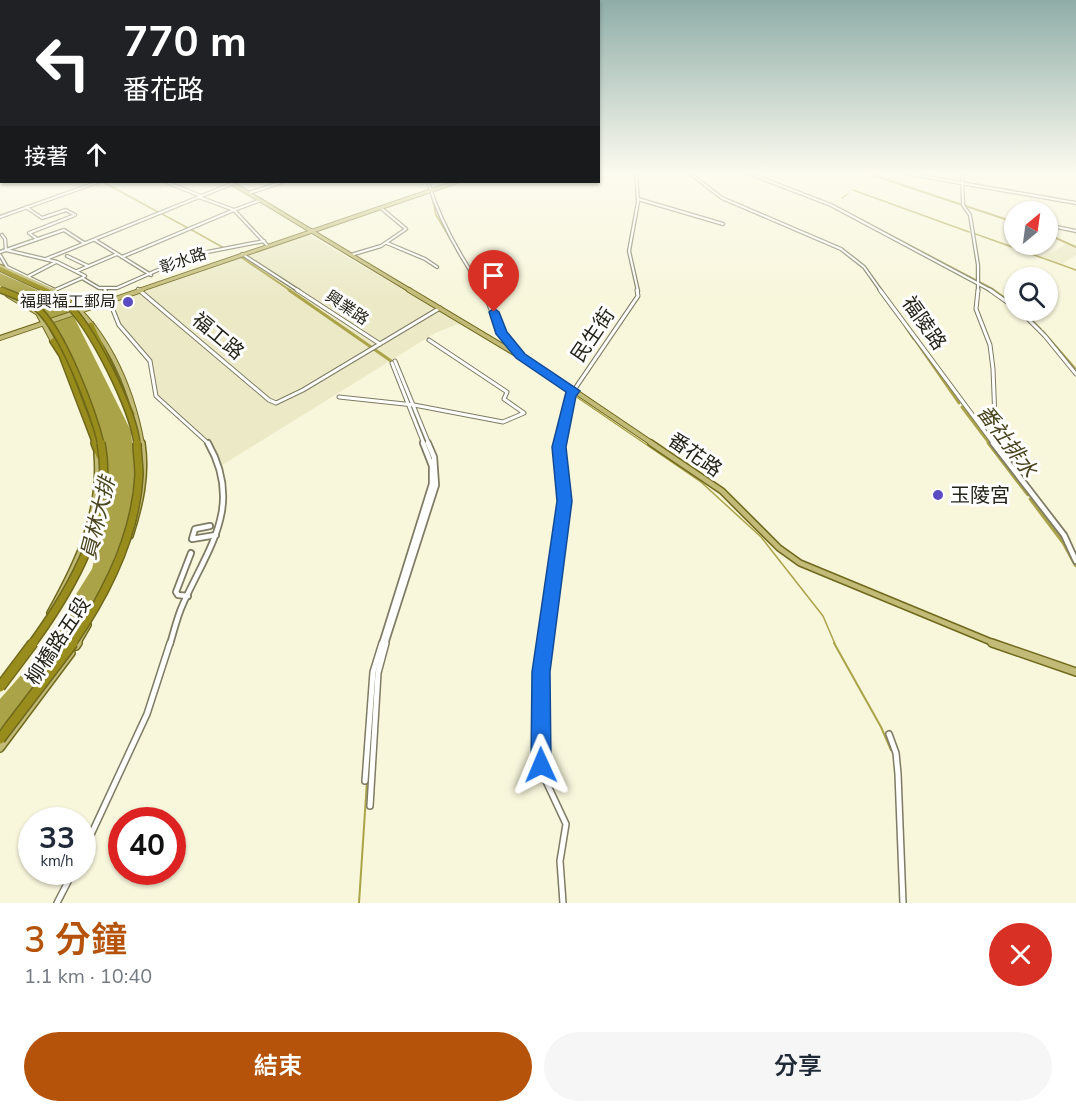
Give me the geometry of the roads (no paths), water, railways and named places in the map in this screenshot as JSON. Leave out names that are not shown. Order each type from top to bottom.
[{"type":"highway","points":[[0,267],[51,293],[78,315],[96,343],[122,397],[136,434],[138,470],[134,511],[108,582],[64,656],[33,700],[0,740]]},
{"type":"highway","points":[[0,290],[30,303],[51,324],[74,371],[96,426],[103,453],[104,474],[94,528],[71,582],[43,629],[0,685]]},
{"type":"highway","points":[[91,325],[130,408],[132,424]]},
{"type":"highway","points":[[53,341],[62,355],[92,430],[104,474]]},
{"type":"main road","name":"番花路","points":[[283,214],[520,355],[722,491],[779,548],[800,563],[998,645],[1076,672]]},
{"type":"main road","name":"彰水路","points":[[0,337],[359,214]]},
{"type":"main road","name":"彰水路","points":[[243,254],[362,214]]},
{"type":"main road","name":"柳橋路五段","points":[[0,267],[55,291],[80,310],[103,339],[130,397],[140,426],[145,465],[140,504],[127,546],[93,616],[41,696],[0,748]]},
{"type":"main road","points":[[0,290],[47,321]]},
{"type":"main road","name":"柳橋路五段","points":[[0,685],[33,639],[61,593],[87,537],[97,499],[99,476],[96,447],[47,321]]},
{"type":"street","points":[[36,214],[42,218],[54,214]]},
{"type":"street","points":[[37,239],[28,233],[73,214]]},
{"type":"street","points":[[46,260],[155,214]]},
{"type":"street","points":[[122,257],[224,214]]},
{"type":"street","points":[[238,214],[267,245]]},
{"type":"street","points":[[351,255],[365,253],[402,235],[407,228],[387,214]]},
{"type":"street","points":[[438,214],[489,299],[501,334],[519,351],[520,355]]},
{"type":"street","name":"民生街","points":[[563,903],[560,861],[566,825],[544,777],[541,765],[540,703],[541,672],[565,501],[559,447],[570,396],[638,296],[630,272],[629,250],[635,214]]},
{"type":"street","points":[[689,214],[723,224]]},
{"type":"street","name":"福陵路","points":[[757,214],[841,249],[858,260],[1064,535],[1076,561]]},
{"type":"street","points":[[849,214],[979,282],[1004,300]]},
{"type":"street","points":[[968,214],[972,222],[972,237],[978,265],[977,316],[990,345],[993,369],[996,446]]},
{"type":"street","points":[[1058,227],[1076,231]]},
{"type":"street","points":[[82,278],[55,290],[7,267],[0,254],[64,230],[85,243]]},
{"type":"street","points":[[2,235],[5,239],[6,250]]},
{"type":"street","points":[[95,239],[151,275]]},
{"type":"street","points":[[82,278],[96,287],[105,289],[125,286],[192,255],[264,241]]},
{"type":"street","points":[[386,243],[402,252],[416,254],[429,260],[437,267]]},
{"type":"street","points":[[6,250],[56,262],[85,276],[82,278]]},
{"type":"street","points":[[76,272],[117,254]]},
{"type":"street","name":"興業路","points":[[243,254],[380,344],[440,308]]},
{"type":"street","points":[[68,256],[89,266]]},
{"type":"street","points":[[28,277],[56,262]]},
{"type":"street","points":[[96,824],[147,714],[188,596],[216,535],[224,496],[219,471],[209,444],[156,396],[150,361],[119,325],[105,289]]},
{"type":"street","name":"福工路","points":[[138,290],[269,400],[280,403]]},
{"type":"street","points":[[1030,321],[1076,374]]},
{"type":"street","points":[[339,397],[411,405],[503,422],[524,412],[504,399],[509,393],[429,340]]},
{"type":"street","points":[[280,403],[380,344]]},
{"type":"street","points":[[370,806],[378,673],[436,485],[434,457],[394,362]]},
{"type":"street","points":[[365,781],[373,672],[432,484],[432,466],[411,405]]},
{"type":"street","points":[[210,526],[195,529],[192,539],[216,535]]},
{"type":"street","points":[[188,596],[178,595],[176,592],[191,553]]},
{"type":"street","points":[[889,734],[896,753],[898,774],[903,903]]},
{"type":"street","points":[[57,903],[67,885]]},
{"type":"waterway","points":[[162,214],[188,228]]},
{"type":"waterway","points":[[436,214],[451,240]]},
{"type":"waterway","points":[[920,214],[969,232]]},
{"type":"waterway","points":[[990,214],[1004,219]]},
{"type":"waterway","points":[[852,215],[859,219]]},
{"type":"waterway","points":[[862,220],[1004,297]]},
{"type":"waterway","points":[[190,229],[224,248]]},
{"type":"waterway","points":[[973,233],[1076,270]]},
{"type":"waterway","points":[[1058,239],[1076,247]]},
{"type":"waterway","points":[[241,257],[291,291]]},
{"type":"waterway","points":[[461,257],[482,291]]},
{"type":"waterway","points":[[289,290],[394,363],[398,375]]},
{"type":"waterway","points":[[1033,321],[1041,329]]},
{"type":"waterway","points":[[496,326],[497,332],[516,353]]},
{"type":"waterway","name":"番社排水","points":[[906,327],[914,339]]},
{"type":"waterway","points":[[1043,331],[1076,369]]},
{"type":"waterway","name":"番社排水","points":[[916,341],[959,403]]},
{"type":"waterway","points":[[518,357],[701,482],[761,537],[823,616],[835,644]]},
{"type":"waterway","name":"番社排水","points":[[962,407],[990,444]]},
{"type":"waterway","name":"番社排水","points":[[989,443],[1028,494]]},
{"type":"waterway","name":"番社排水","points":[[1031,499],[1064,543],[1076,565]]},
{"type":"waterway","points":[[834,643],[881,727],[891,750]]},
{"type":"waterway","points":[[359,903],[367,781]]},
{"type":"place","name":"福興福工郵局","points":[[128,302]]},
{"type":"place","name":"玉陵宮","points":[[938,495]]},
{"type":"water label","name":"員林大排","points":[[98,518]]}]
